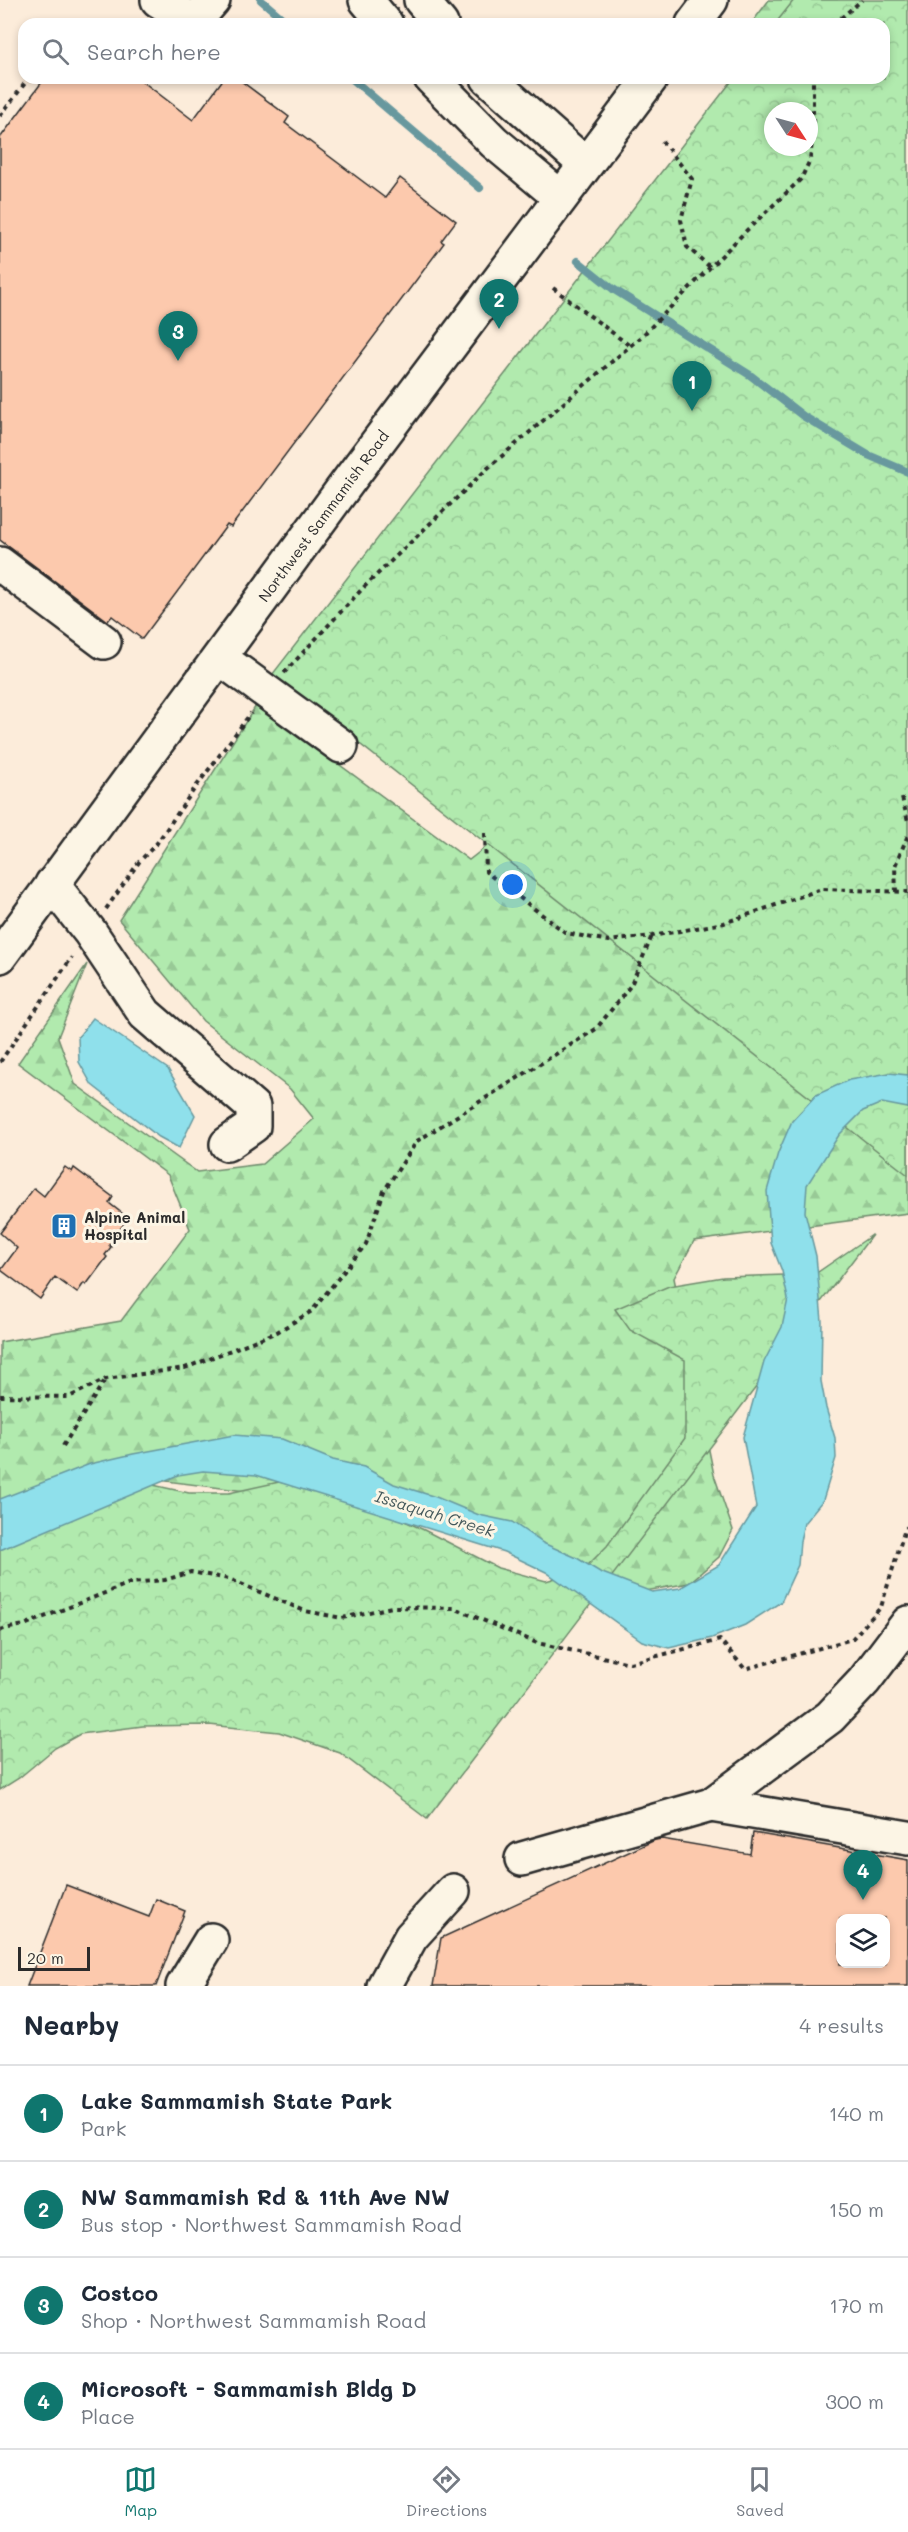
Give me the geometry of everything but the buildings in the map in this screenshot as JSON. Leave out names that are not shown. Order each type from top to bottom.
[{"type":"main road","points":[[158,0],[187,18],[208,6]]},
{"type":"main road","points":[[366,0],[381,18]]},
{"type":"main road","points":[[421,0],[436,18]]},
{"type":"main road","points":[[698,18],[711,0]]},
{"type":"main road","points":[[437,84],[494,142],[560,196]]},
{"type":"main road","points":[[495,84],[585,164]]},
{"type":"main road","name":"Northwest Sammamish Road","points":[[0,956],[560,196],[646,84]]},
{"type":"main road","points":[[0,564],[104,642]]},
{"type":"main road","points":[[220,658],[341,746]]},
{"type":"main road","points":[[51,884],[90,932],[145,1014],[253,1107],[253,1126],[227,1144]]},
{"type":"main road","points":[[522,1859],[711,1805],[830,1717],[864,1681],[908,1623]]},
{"type":"main road","points":[[711,1805],[908,1838]]},
{"type":"main road","points":[[384,1986],[411,1936],[453,1891]]},
{"type":"main road","points":[[183,1986],[211,1940]]},
{"type":"path","points":[[841,18],[862,0]]},
{"type":"path","points":[[0,116],[24,84]]},
{"type":"path","points":[[644,334],[801,179],[810,160],[813,132],[813,84]]},
{"type":"path","points":[[662,141],[692,180],[681,220],[687,247],[710,267]]},
{"type":"path","points":[[553,288],[630,346]]},
{"type":"path","points":[[902,798],[908,821]]},
{"type":"path","points":[[485,833],[486,872],[566,933],[609,940],[652,936],[724,923],[822,889],[908,892]]},
{"type":"path","points":[[896,892],[895,866],[908,835]]},
{"type":"path","points":[[0,1396],[69,1397],[106,1379],[184,1368],[277,1332],[312,1311],[366,1244],[384,1191],[417,1141],[596,1029],[631,984],[652,936]]},
{"type":"path","points":[[63,1446],[106,1379]]},
{"type":"path","points":[[0,1630],[24,1624],[130,1583],[165,1580],[191,1572],[229,1579],[305,1611],[342,1618],[392,1607],[454,1608],[537,1643],[630,1663],[720,1640],[745,1670],[852,1639],[880,1607],[905,1529],[908,1527]]},
{"type":"green space","points":[[769,0],[837,0],[826,18],[756,18]]},
{"type":"green space","points":[[794,0],[908,0],[908,1175],[272,675],[729,84],[890,84],[890,18],[780,18]]},
{"type":"green space","points":[[257,704],[469,860],[505,832],[908,790],[908,1213],[694,1241],[674,1278],[714,1475],[733,1530],[719,1557],[689,1583],[640,1592],[425,1514],[119,1475],[0,1529],[0,1342],[121,1321],[190,1229],[168,1175],[18,1063],[87,964],[58,1037],[75,1084],[197,1172],[262,1164],[314,1119],[290,1089],[203,1021],[119,920]]},
{"type":"green space","points":[[872,1235],[427,1819],[340,1753],[279,1732],[209,1725],[143,1726],[80,1734],[55,1748],[19,1778],[0,1790],[0,1510],[144,1483],[189,1493],[229,1493],[279,1482],[357,1499],[498,1568],[546,1581],[583,1570],[607,1546],[685,1438],[685,1360],[630,1330],[615,1309],[669,1286],[723,1277],[815,1274]]},
{"type":"water","points":[[93,1018],[168,1069],[195,1115],[179,1148],[159,1137],[92,1085],[79,1062],[78,1037]]},
{"type":"water","name":"Issaquah Creek","points":[[889,1073],[908,1075],[908,1108],[882,1103],[863,1111],[839,1135],[807,1185],[805,1212],[816,1256],[822,1321],[821,1381],[835,1438],[836,1458],[823,1500],[804,1523],[798,1565],[781,1602],[745,1625],[712,1638],[669,1648],[642,1641],[546,1572],[504,1552],[256,1475],[203,1471],[178,1475],[0,1550],[0,1499],[90,1464],[234,1435],[282,1439],[333,1460],[364,1467],[394,1484],[436,1497],[479,1515],[512,1522],[543,1543],[577,1558],[600,1572],[652,1592],[680,1588],[719,1565],[756,1507],[743,1437],[764,1362],[782,1327],[788,1299],[782,1271],[771,1243],[767,1191],[778,1153],[792,1121],[816,1095],[849,1080]]},
{"type":"waterway","points":[[261,0],[282,18]]},
{"type":"waterway","points":[[358,84],[480,188]]},
{"type":"waterway","points":[[578,261],[613,289],[750,375],[803,416],[868,455],[908,472]]},
{"type":"place","name":"NW Sammamish Rd & 11th Ave NW","points":[[499,329]]},
{"type":"place","name":"Costco","points":[[178,361]]},
{"type":"place","name":"Lake Sammamish State Park","points":[[692,411]]},
{"type":"place","name":"Alpine Animal Hospital","points":[[64,1226]]},
{"type":"place","name":"Microsoft - Sammamish Bldg D","points":[[863,1900]]}]
